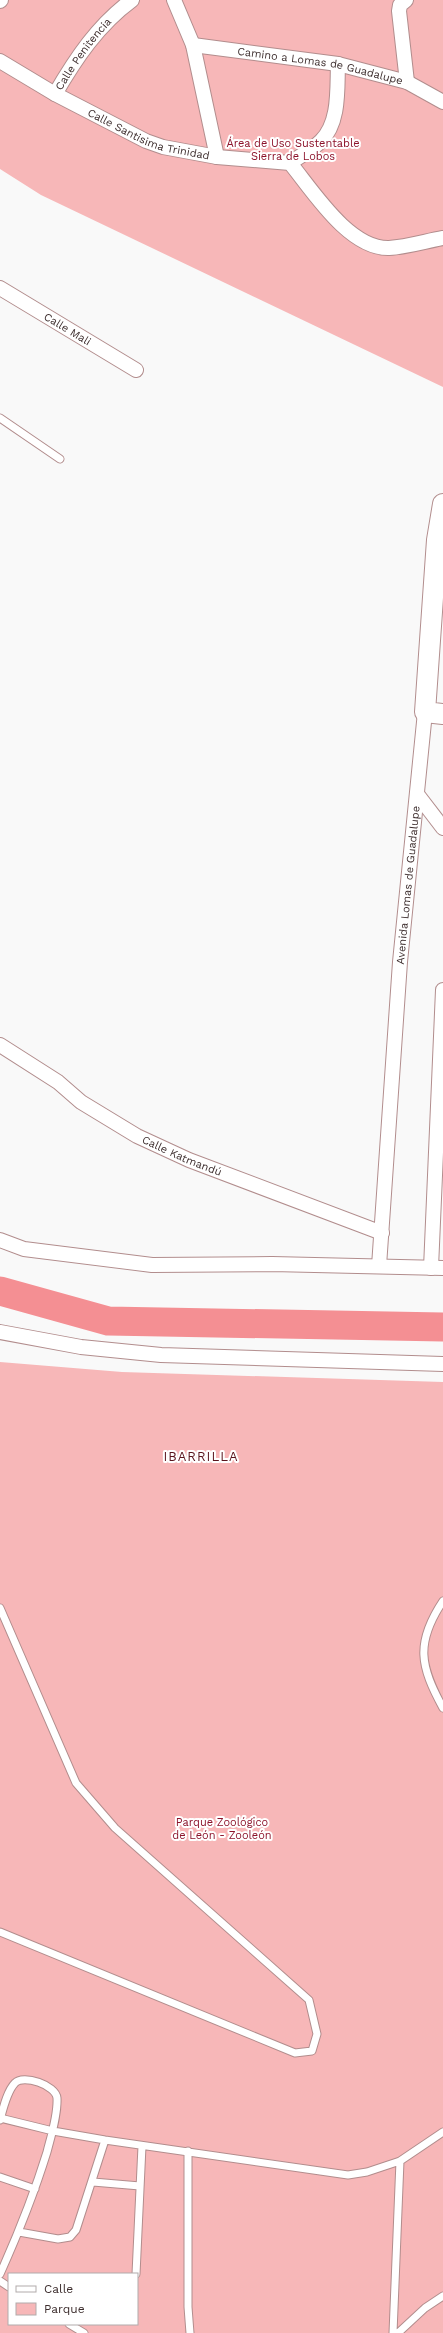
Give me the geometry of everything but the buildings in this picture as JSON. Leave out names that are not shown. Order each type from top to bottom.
[{"type":"street","name":"Calle Penitencia","points":[[55,94],[78,55],[100,29],[132,0]]},
{"type":"street","points":[[174,0],[193,45],[217,157]]},
{"type":"street","points":[[406,0],[400,5],[398,11],[407,82]]},
{"type":"street","name":"Camino a Lomas de Guadalupe","points":[[193,45],[338,64],[407,82],[443,102]]},
{"type":"street","name":"Calle Santisima Trinidad","points":[[0,61],[55,94],[146,141],[163,147],[217,157],[290,163]]},
{"type":"street","points":[[338,64],[336,105],[332,125],[321,141],[290,163],[338,223],[361,241],[388,248],[443,238]]},
{"type":"street","name":"Calle Mali","points":[[0,288],[136,370]]},
{"type":"street","name":"Avenida Lomas de Guadalupe","points":[[379,1266],[400,962],[417,794],[434,713],[442,509]]},
{"type":"street","points":[[417,794],[443,828]]},
{"type":"street","points":[[0,1240],[24,1249],[152,1265],[379,1266],[437,1268],[443,990]]},
{"type":"street","name":"Calle Katmandú","points":[[0,1045],[58,1082],[82,1102],[137,1136],[189,1160],[382,1233]]},
{"type":"street","points":[[0,1332],[81,1347],[161,1355],[443,1364]]},
{"type":"lane","points":[[0,418],[60,459]]},
{"type":"lane","points":[[443,1601],[430,1621],[423,1650],[425,1671],[443,1708]]},
{"type":"lane","points":[[0,1608],[76,1783],[115,1828],[309,2000],[318,2034],[312,2051],[295,2053],[0,1932]]},
{"type":"lane","points":[[0,2274],[19,2232],[35,2189],[53,2131],[57,2098],[55,2091],[49,2086],[23,2079],[16,2081],[12,2086],[0,2118],[53,2131],[105,2140],[348,2175],[367,2172],[400,2161],[443,2132]]},
{"type":"lane","points":[[19,2232],[58,2239],[70,2237],[76,2230],[93,2182],[105,2140]]},
{"type":"lane","points":[[136,2273],[142,2146]]},
{"type":"lane","points":[[188,2151],[188,2307],[190,2333]]},
{"type":"lane","points":[[393,2333],[400,2161]]},
{"type":"lane","points":[[0,2177],[35,2189]]},
{"type":"lane","points":[[93,2182],[140,2186]]},
{"type":"lane","points":[[398,2333],[425,2308],[443,2296]]},
{"type":"lane","points":[[71,2325],[84,2333]]},
{"type":"green space","name":"Área de Uso Sustentable Sierra de Lobos","points":[[0,0],[443,0],[443,387],[41,195],[0,169]]},
{"type":"green space","name":"Parque Zoológico de León - Zooleón","points":[[0,1362],[122,1372],[443,1382],[443,2333],[0,2333]]},
{"type":"waterway","points":[[0,1291],[108,1321],[443,1327]]},
{"type":"district","name":"IBARRILLA","points":[[201,1456]]}]
